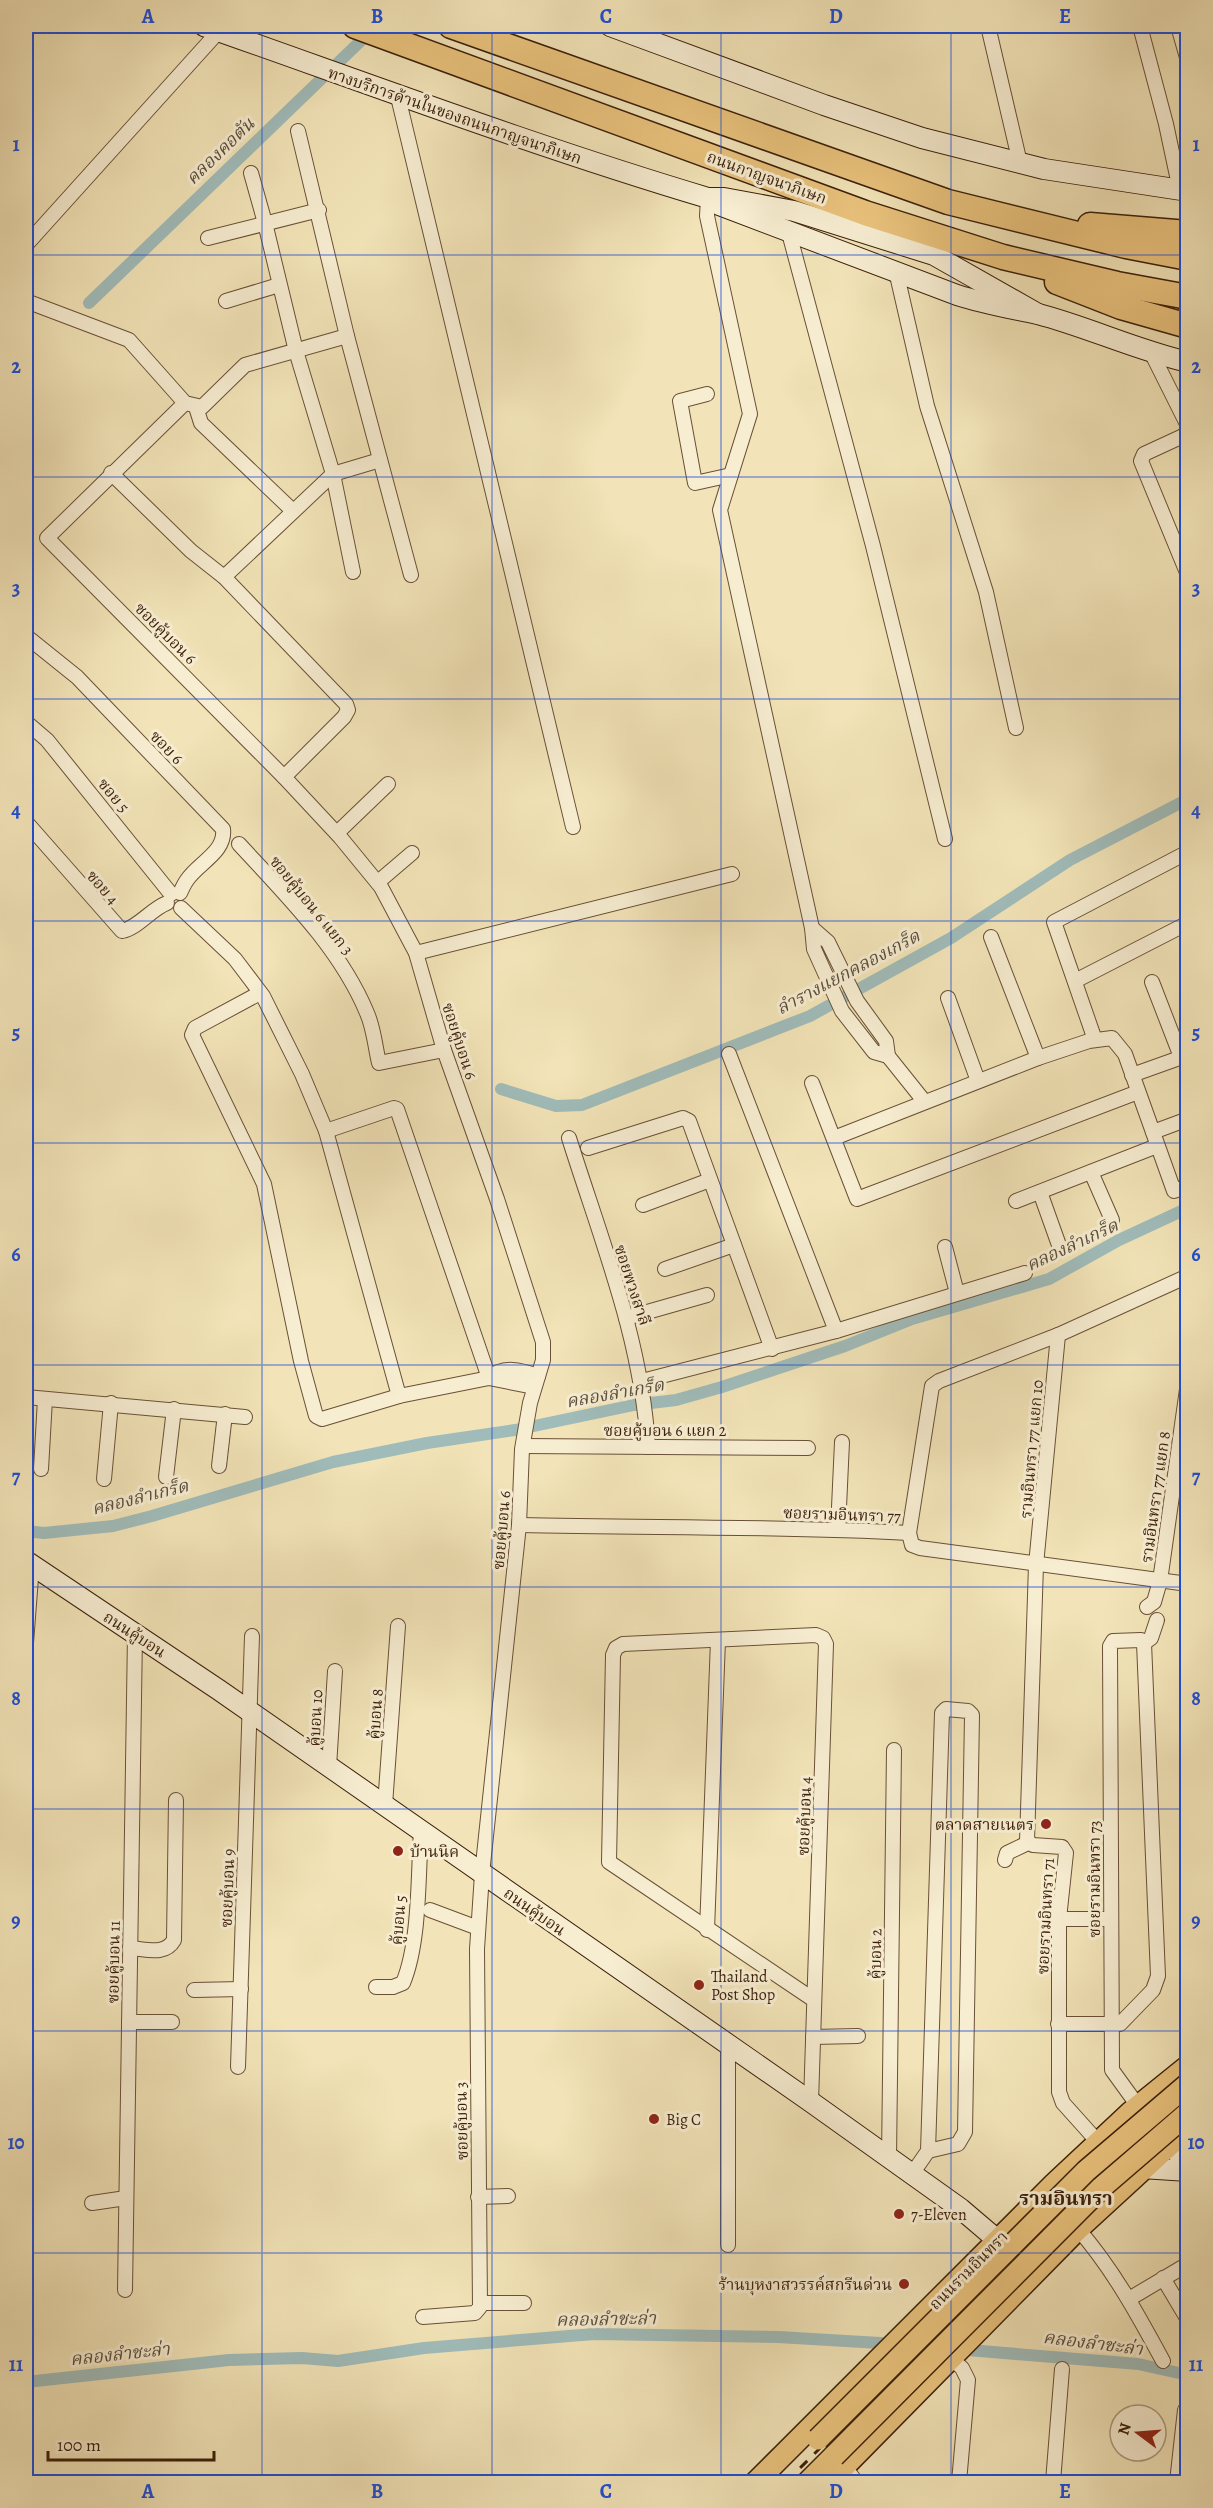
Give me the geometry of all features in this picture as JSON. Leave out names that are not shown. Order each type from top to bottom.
[{"type":"highway","name":"ถนนกาญจนาภิเษก","points":[[355,26],[865,213],[1003,257],[1188,297]]},
{"type":"highway","points":[[451,26],[948,202],[1058,230],[1188,258]]},
{"type":"highway","points":[[1058,230],[1086,225],[1188,233]]},
{"type":"highway","points":[[1003,257],[1074,290],[1188,326]]},
{"type":"main road","points":[[610,26],[835,109],[922,138],[1055,171],[1184,191]]},
{"type":"main road","name":"ทางบริการด้านในของถนนกาญจนาภิเษก","points":[[211,28],[398,97],[588,162],[708,198],[722,207],[789,233],[994,307],[1038,315],[1188,362]]},
{"type":"main road","name":"ทางบริการด้านในของถนนกาญจนาภิเษก","points":[[708,198],[724,198],[794,211],[934,255],[1038,315]]},
{"type":"main road","points":[[922,282],[943,279],[947,269],[934,255]]},
{"type":"main road","name":"ถนนคู้บอน","points":[[29,1563],[385,1804],[811,2102],[912,2174],[1006,2246],[1035,2272]]},
{"type":"main road","name":"ถนนรามอินทรา","points":[[756,2482],[952,2287],[1006,2246],[1094,2146],[1137,2107],[1188,2066]]},
{"type":"main road","name":"ถนนรามอินทรา","points":[[775,2482],[1086,2170],[1188,2084]]},
{"type":"main road","points":[[1137,2107],[1180,2138],[1188,2162]]},
{"type":"main road","points":[[808,2482],[845,2469],[1101,2188],[1188,2113]]},
{"type":"main road","points":[[829,2482],[845,2469],[951,2355],[1078,2229],[1142,2168],[1180,2138]]},
{"type":"main road","points":[[1094,2146],[1113,2151],[1121,2156],[1126,2165],[1123,2187]]},
{"type":"main road","points":[[1142,2168],[1188,2171]]},
{"type":"main road","points":[[1006,2246],[1022,2252],[1069,2211],[1103,2207]]},
{"type":"main road","points":[[952,2287],[964,2285],[976,2294],[983,2309],[979,2327]]},
{"type":"street","points":[[988,26],[1020,163]]},
{"type":"street","points":[[1140,26],[1184,191]]},
{"type":"street","points":[[1178,26],[1188,61]]},
{"type":"street","points":[[26,245],[211,28]]},
{"type":"street","points":[[398,97],[573,827]]},
{"type":"street","points":[[298,131],[319,210],[347,336],[411,575]]},
{"type":"street","points":[[251,173],[266,223],[296,351],[333,474],[353,572]]},
{"type":"street","points":[[708,198],[707,216],[750,414],[720,510],[812,928],[814,949],[842,1011],[924,1101]]},
{"type":"street","points":[[208,238],[319,210]]},
{"type":"street","points":[[789,233],[873,546],[945,839]]},
{"type":"street","points":[[896,271],[927,406],[986,592],[1016,728]]},
{"type":"street","points":[[226,301],[279,285]]},
{"type":"street","points":[[26,301],[87,322],[129,340],[190,405],[201,423],[293,511]]},
{"type":"street","name":"ซอยคู้บอน 6","points":[[347,336],[245,365],[202,407],[190,405],[111,472],[48,535],[49,541],[71,560],[284,777],[337,833],[378,882],[416,953],[444,1050],[497,1199],[543,1342],[543,1360],[530,1403],[524,1440],[519,1525],[482,1874]]},
{"type":"street","points":[[1150,350],[1188,426]]},
{"type":"street","points":[[707,394],[680,401],[695,483],[731,475]]},
{"type":"street","points":[[1188,431],[1183,436],[1144,454],[1141,461],[1188,575]]},
{"type":"street","points":[[224,577],[333,474],[380,460]]},
{"type":"street","points":[[111,472],[191,551],[224,577],[346,704],[348,710],[344,717],[284,777]]},
{"type":"street","name":"ซอย 6","points":[[26,636],[77,677],[223,829],[224,838],[218,848],[187,880],[175,899]]},
{"type":"street","name":"ซอย 5","points":[[26,722],[47,740],[175,899],[235,959],[260,993],[284,1033],[326,1131],[399,1396]]},
{"type":"street","points":[[337,833],[388,784]]},
{"type":"street","name":"ซอย 4","points":[[26,822],[122,931],[128,930],[154,908],[175,899]]},
{"type":"street","name":"ซอยคู้บอน 6 แยก 3","points":[[239,844],[279,887],[335,956],[367,1014],[379,1063],[444,1050]]},
{"type":"street","points":[[1095,1040],[1054,922],[1188,852]]},
{"type":"street","points":[[378,882],[412,853]]},
{"type":"street","points":[[416,953],[732,874]]},
{"type":"street","points":[[1075,981],[1188,923]]},
{"type":"street","points":[[812,928],[828,942],[857,1002],[886,1041],[881,1054]]},
{"type":"street","points":[[991,937],[1038,1058]]},
{"type":"street","points":[[1132,1075],[1184,1056],[1152,982]]},
{"type":"street","points":[[260,993],[195,1028],[192,1035],[264,1184],[301,1361],[316,1416],[322,1419],[399,1396],[489,1378],[536,1382]]},
{"type":"street","points":[[948,998],[978,1080]]},
{"type":"street","points":[[834,1138],[1038,1058],[1095,1040],[1112,1038],[1125,1054],[1174,1191],[1188,1186]]},
{"type":"street","points":[[729,1054],[836,1330]]},
{"type":"street","points":[[812,1083],[857,1199],[1138,1092]]},
{"type":"street","points":[[326,1131],[394,1107],[397,1109],[489,1378]]},
{"type":"street","points":[[588,1148],[687,1119],[772,1349]]},
{"type":"street","points":[[1016,1202],[1091,1172],[1188,1119]]},
{"type":"street","name":"ซอยพวงสาลี","points":[[569,1138],[626,1318],[643,1383],[648,1447]]},
{"type":"street","points":[[1091,1172],[1112,1220]]},
{"type":"street","points":[[644,1205],[710,1180]]},
{"type":"street","points":[[1040,1192],[1060,1248]]},
{"type":"street","points":[[664,1269],[734,1245]]},
{"type":"street","points":[[945,1247],[957,1293]]},
{"type":"street","points":[[643,1383],[772,1349],[1025,1273]]},
{"type":"street","points":[[909,1533],[932,1386],[939,1381],[1058,1335],[1188,1276]]},
{"type":"street","points":[[626,1318],[707,1295]]},
{"type":"street","name":"รามอินทรา 77 แยก 10","points":[[1036,1565],[1058,1335]]},
{"type":"street","name":"รามอินทรา 77 แยก 8","points":[[1147,1607],[1154,1602],[1160,1581],[1188,1382]]},
{"type":"street","points":[[26,1397],[245,1417]]},
{"type":"street","points":[[41,1469],[45,1399]]},
{"type":"street","points":[[104,1479],[111,1403]]},
{"type":"street","points":[[166,1477],[174,1409]]},
{"type":"street","points":[[219,1466],[225,1414]]},
{"type":"street","name":"ซอยคู้บอน 6 แยก 2","points":[[524,1440],[648,1447],[808,1448]]},
{"type":"street","points":[[838,1529],[842,1442]]},
{"type":"street","name":"ซอยรามอินทรา 77","points":[[519,1525],[838,1529],[909,1533],[912,1545],[920,1548],[1188,1584]]},
{"type":"street","points":[[26,1643],[29,1563]]},
{"type":"street","name":"ซอยรามอินทรา 71","points":[[1036,1565],[1028,1843],[1062,1847],[1065,1853],[1059,1919],[1060,2098],[1094,2146]]},
{"type":"street","points":[[1058,2024],[1120,2024],[1153,1990],[1158,1976],[1144,1643],[1151,1638],[1157,1620]]},
{"type":"street","name":"คู้บอน 8","points":[[385,1804],[398,1626]]},
{"type":"street","name":"ซอยคู้บอน 11","points":[[125,2290],[135,1634]]},
{"type":"street","name":"ซอยคู้บอน 4","points":[[718,1640],[816,1635],[823,1638],[826,1644],[811,2102]]},
{"type":"street","name":"ซอยคู้บอน 9","points":[[238,2067],[252,1636]]},
{"type":"street","points":[[1188,1636],[1188,1652]]},
{"type":"street","points":[[707,1930],[718,1640],[623,1644],[616,1648],[613,1655],[609,1862],[707,1930],[813,2000]]},
{"type":"street","name":"ซอยรามอินทรา 73","points":[[1137,2107],[1113,2075],[1110,1642],[1141,1640],[1144,1643]]},
{"type":"street","name":"คู้บอน 10","points":[[329,1767],[335,1671]]},
{"type":"street","points":[[912,2174],[927,2151],[942,1713],[946,1709],[968,1711],[972,1715],[965,2132],[958,2144],[927,2151]]},
{"type":"street","name":"คู้บอน 2","points":[[889,2158],[894,1750]]},
{"type":"street","points":[[130,1948],[164,1951],[174,1940],[176,1800]]},
{"type":"street","name":"คู้บอน 5","points":[[375,1987],[393,1987],[403,1983],[406,1976],[411,1955],[421,1831]]},
{"type":"street","points":[[1005,1860],[1007,1853],[1028,1843]]},
{"type":"street","name":"ซอยคู้บอน 3","points":[[480,2303],[476,1975],[482,1874]]},
{"type":"street","points":[[430,1910],[478,1928]]},
{"type":"street","points":[[1059,1919],[1111,1919]]},
{"type":"street","points":[[194,1990],[241,1989]]},
{"type":"street","points":[[129,2022],[172,2022]]},
{"type":"street","points":[[813,2037],[858,2036]]},
{"type":"street","points":[[728,2044],[728,2245]]},
{"type":"street","points":[[478,2197],[508,2196]]},
{"type":"street","points":[[92,2203],[126,2198]]},
{"type":"street","points":[[1078,2229],[1099,2253],[1129,2299],[1163,2361]]},
{"type":"street","points":[[1129,2299],[1188,2264]]},
{"type":"street","points":[[1164,2278],[1188,2320]]},
{"type":"street","points":[[423,2317],[475,2313],[480,2303],[524,2303]]},
{"type":"street","points":[[951,2355],[968,2380],[959,2482]]},
{"type":"street","points":[[1053,2482],[1062,2369]]},
{"type":"street","points":[[1177,2482],[1185,2410]]},
{"type":"waterway","name":"คลองคอตัน","points":[[89,303],[371,31]]},
{"type":"waterway","name":"ลำรางแยกคลองเกร็ด","points":[[501,1089],[556,1106],[582,1105],[810,1016],[951,938],[1070,860],[1188,799]]},
{"type":"waterway","name":"คลองลำเกร็ด","points":[[26,1531],[44,1533],[113,1526],[333,1462],[427,1443],[515,1430],[634,1405],[676,1400],[845,1346],[912,1319],[1049,1279],[1119,1240],[1188,1208]]},
{"type":"waterway","name":"คลองลำชะล่า","points":[[26,2382],[229,2360],[302,2358],[338,2361],[424,2348],[594,2334],[778,2337],[897,2344]]},
{"type":"waterway","name":"คลองลำชะล่า","points":[[956,2349],[1138,2364],[1188,2375]]},
{"type":"railway","points":[[786,2482],[1098,2171],[1188,2095]]},
{"type":"place","name":"ตลาดสายเนตร","points":[[1046,1824]]},
{"type":"place","name":"บ้านนิค","points":[[398,1851]]},
{"type":"place","name":"Thailand Post Shop","points":[[699,1985]]},
{"type":"place","name":"Big C","points":[[654,2119]]},
{"type":"place","name":"7-Eleven","points":[[899,2214]]},
{"type":"place","name":"ร้านบุหงาสวรรค์สกรีนด่วน","points":[[904,2284]]},
{"type":"district","name":"รามอินทรา","points":[[1066,2198]]}]
